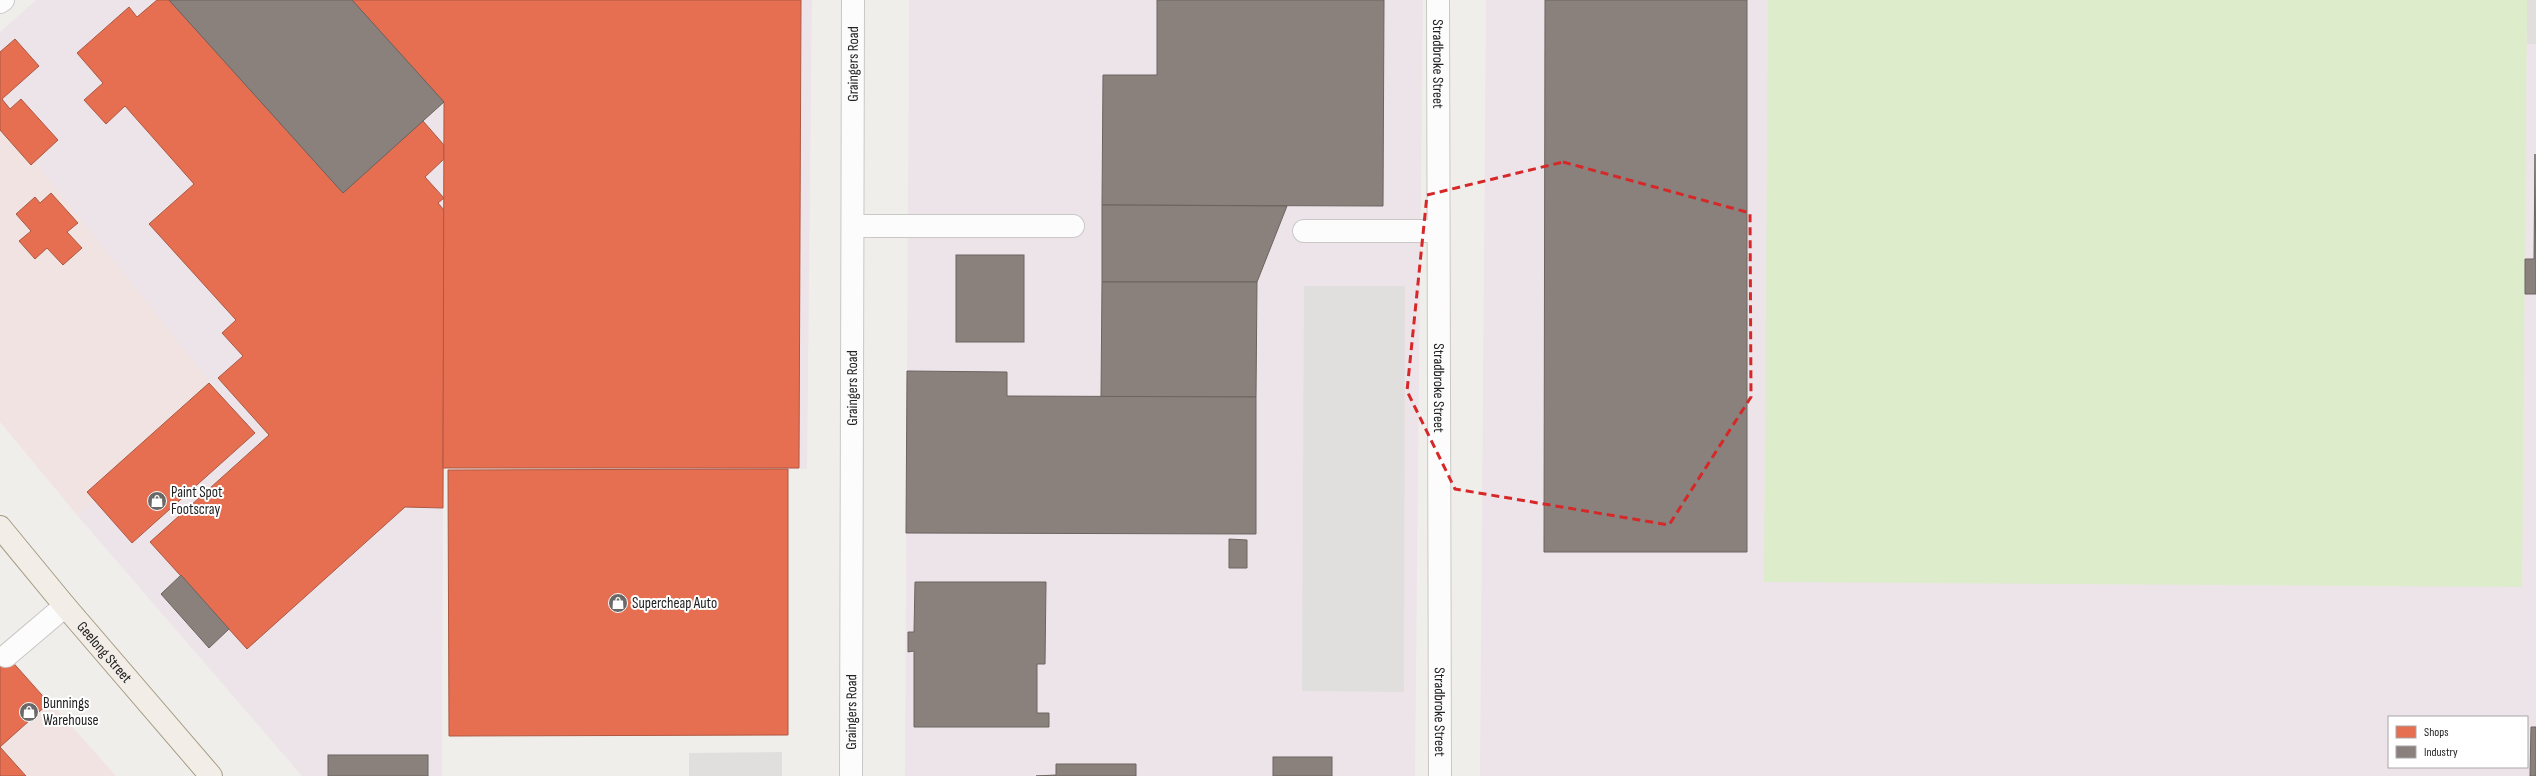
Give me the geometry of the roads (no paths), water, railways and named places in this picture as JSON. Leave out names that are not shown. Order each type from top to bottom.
[{"type":"main road","name":"Geelong Street","points":[[0,527],[64,606],[211,776]]},
{"type":"street","name":"Graingers Road","points":[[851,776],[854,0]]},
{"type":"street","name":"Stradbroke Street","points":[[1438,0],[1440,776]]},
{"type":"street","points":[[853,226],[1073,226]]},
{"type":"street","points":[[1304,231],[1438,231]]},
{"type":"street","points":[[6,656],[64,606]]},
{"type":"place","name":"Paint Spot Footscray","points":[[157,501]]},
{"type":"place","name":"Supercheap Auto","points":[[618,603]]},
{"type":"place","name":"Bunnings Warehouse","points":[[29,712]]}]
